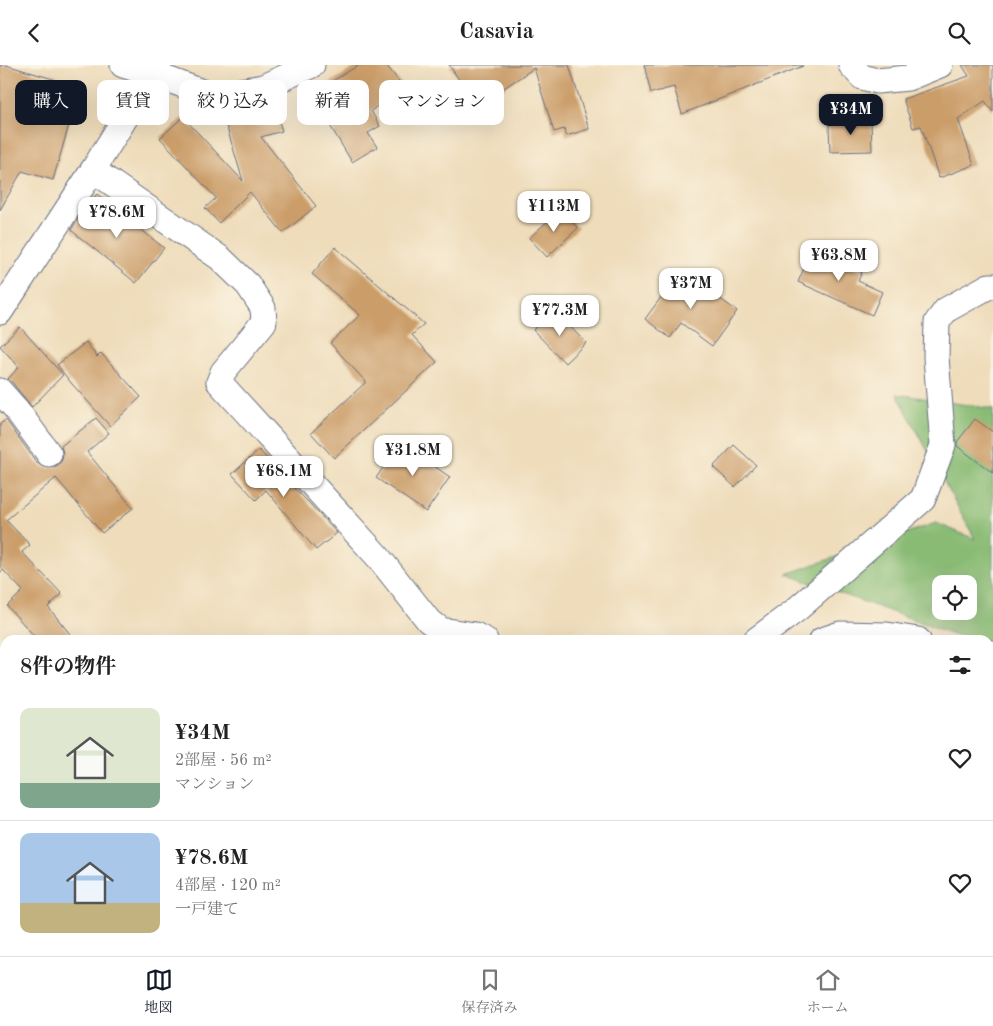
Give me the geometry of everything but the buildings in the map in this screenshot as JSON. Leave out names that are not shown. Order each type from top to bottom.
[{"type":"street","points":[[123,65],[156,69],[202,92],[222,94],[263,87],[312,65]]},
{"type":"street","points":[[851,65],[862,77],[877,81],[908,78],[940,65]]},
{"type":"street","points":[[0,312],[93,170],[156,69]]},
{"type":"street","points":[[93,170],[220,257],[248,285],[263,308],[264,322],[223,372],[219,381],[380,558],[428,620],[441,630],[475,635]]},
{"type":"street","points":[[763,635],[796,610],[924,499],[943,445],[936,357],[937,322],[946,310],[989,286],[993,286]]},
{"type":"street","points":[[0,391],[16,409],[49,454]]},
{"type":"street","points":[[837,635],[888,635]]},
{"type":"green space","points":[[897,394],[993,409],[993,635],[956,635],[786,574],[936,523],[975,539]]}]
